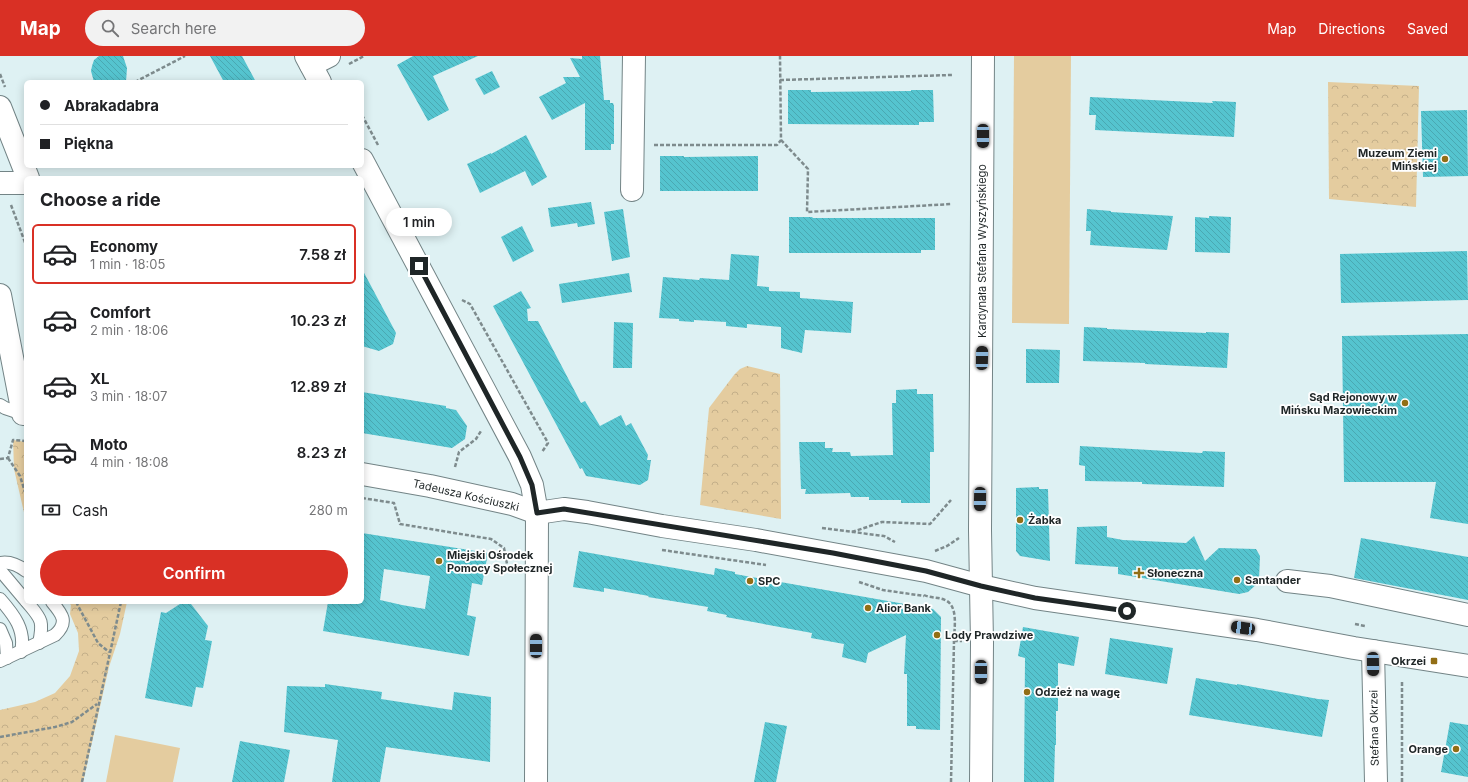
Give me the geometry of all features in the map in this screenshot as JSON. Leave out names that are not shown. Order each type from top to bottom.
[{"type":"street","points":[[632,190],[634,56]]},
{"type":"street","name":"Kardynała Stefana Wyszyńskiego","points":[[981,782],[982,643],[980,530],[983,56]]},
{"type":"street","points":[[0,107],[24,168]]},
{"type":"street","points":[[364,164],[520,457],[532,485],[537,513],[536,782]]},
{"type":"street","points":[[1,183],[24,183]]},
{"type":"street","points":[[0,295],[24,409]]},
{"type":"street","name":"Tadeusza Kościuszki","points":[[364,474],[505,502],[537,513],[564,509],[662,526],[772,542],[926,571],[981,586],[1035,598],[1257,630],[1468,666]]},
{"type":"street","points":[[1288,581],[1330,586],[1468,615]]},
{"type":"street","name":"Stefana Okrzei","points":[[1372,650],[1376,782]]},
{"type":"lane","points":[[0,405],[24,414]]},
{"type":"lane","points":[[0,563],[6,562],[17,564],[24,569]]},
{"type":"lane","points":[[0,570],[24,600]]},
{"type":"lane","points":[[0,599],[18,622],[22,633],[23,643],[21,652]]},
{"type":"lane","points":[[28,604],[39,617],[42,625],[40,642]]},
{"type":"lane","points":[[4,660],[55,635],[60,630],[63,625],[62,614],[54,604]]},
{"type":"lane","points":[[0,629],[6,643],[4,660]]},
{"type":"path","points":[[139,80],[185,56]]},
{"type":"path","points":[[323,65],[364,56]]},
{"type":"path","points":[[632,144],[777,145],[781,140],[780,56]]},
{"type":"path","points":[[780,80],[952,75]]},
{"type":"path","points":[[364,119],[380,147]]},
{"type":"path","points":[[781,140],[808,168],[807,212],[952,204]]},
{"type":"path","points":[[1,183],[24,240]]},
{"type":"path","points":[[461,300],[470,304],[548,443],[540,454]]},
{"type":"path","points":[[24,441],[13,440],[8,458],[24,482]]},
{"type":"path","points":[[0,459],[8,458]]},
{"type":"path","points":[[364,498],[394,504],[400,524],[490,539],[504,548],[507,564]]},
{"type":"path","points":[[852,532],[882,522],[930,524],[952,500]]},
{"type":"path","points":[[658,549],[771,566]]},
{"type":"path","points":[[924,596],[926,571]]},
{"type":"path","points":[[853,580],[883,590],[945,600],[952,605],[954,613],[954,641],[951,782]]},
{"type":"path","points":[[77,604],[98,643],[109,652]]},
{"type":"path","points":[[82,782],[121,604]]},
{"type":"path","points":[[954,641],[982,643]]},
{"type":"path","points":[[1402,682],[1402,782]]},
{"type":"path","points":[[0,737],[56,727],[72,722],[98,703]]},
{"type":"green space","points":[[1014,56],[1071,56],[1069,324],[1012,323]]},
{"type":"green space","points":[[1328,82],[1419,86],[1416,207],[1329,199]]},
{"type":"green space","points":[[747,366],[780,374],[781,519],[700,505],[709,408],[734,375],[740,369]]},
{"type":"green space","points":[[13,440],[24,442],[24,512],[14,469]]},
{"type":"green space","points":[[70,604],[127,604],[120,634],[109,667],[83,782],[0,782],[0,710],[35,702],[55,693],[70,676],[79,651],[78,633],[70,614]]},
{"type":"green space","points":[[115,735],[180,748],[173,782],[106,782]]},
{"type":"building","points":[[99,56],[123,56],[127,68],[126,80],[93,80],[91,71],[94,60]]},
{"type":"building","points":[[210,56],[242,56],[255,80],[223,80]]},
{"type":"building","points":[[413,56],[478,56],[433,76],[449,110],[428,121],[397,65]]},
{"type":"building","points":[[582,56],[600,56],[604,100],[610,100],[610,103],[613,103],[614,106],[614,144],[611,144],[611,150],[585,150],[585,103],[552,120],[539,97],[566,83],[563,77],[580,77],[570,58],[582,59]]},
{"type":"building","points":[[492,71],[500,87],[484,95],[475,79]]},
{"type":"building","points":[[788,90],[811,90],[811,92],[933,90],[934,122],[919,122],[919,125],[788,124]]},
{"type":"building","points":[[1090,97],[1213,103],[1212,101],[1236,102],[1234,137],[1095,130],[1096,115],[1089,115]]},
{"type":"building","name":"Muzeum Ziemi Mińskiej","points":[[1467,110],[1468,176],[1423,177],[1421,111]]},
{"type":"building","points":[[526,135],[547,177],[532,186],[525,171],[480,193],[467,164],[491,154]]},
{"type":"building","points":[[660,156],[758,156],[758,191],[660,191]]},
{"type":"building","points":[[591,202],[595,224],[578,227],[577,223],[551,227],[548,208]]},
{"type":"building","points":[[623,209],[630,257],[612,261],[604,212]]},
{"type":"building","points":[[1087,209],[1173,216],[1167,250],[1090,245],[1091,231],[1086,231]]},
{"type":"building","points":[[1209,216],[1231,217],[1230,253],[1195,252],[1195,217],[1209,218]]},
{"type":"building","points":[[789,217],[935,218],[935,250],[921,250],[921,253],[789,253]]},
{"type":"building","points":[[522,226],[534,251],[513,262],[501,237]]},
{"type":"building","points":[[1467,251],[1468,300],[1341,303],[1340,254]]},
{"type":"building","points":[[731,254],[759,256],[757,286],[769,287],[769,291],[800,292],[800,298],[853,302],[851,333],[805,330],[802,353],[781,348],[781,327],[747,324],[747,328],[726,326],[726,322],[694,320],[694,322],[679,321],[679,319],[659,318],[663,277],[699,280],[700,278],[729,280]]},
{"type":"building","points":[[364,273],[396,333],[393,344],[379,351],[364,347]]},
{"type":"building","points":[[629,273],[632,292],[562,303],[559,284]]},
{"type":"building","points":[[521,291],[531,308],[527,309],[528,321],[538,321],[581,403],[585,401],[600,426],[621,415],[626,426],[631,423],[648,455],[647,460],[651,460],[648,480],[640,485],[586,476],[582,468],[580,469],[493,306]]},
{"type":"building","points":[[614,322],[633,323],[632,368],[613,368]]},
{"type":"building","points":[[1084,327],[1229,333],[1227,368],[1083,361]]},
{"type":"building","name":"Sąd Rejonowy w Mińsku Mazowieckim","points":[[1468,334],[1468,524],[1430,518],[1436,482],[1344,482],[1342,336]]},
{"type":"building","points":[[1026,349],[1060,350],[1059,383],[1026,383]]},
{"type":"building","points":[[917,389],[917,394],[933,394],[934,452],[930,452],[930,503],[901,503],[901,500],[869,500],[869,497],[851,497],[850,493],[805,494],[806,489],[801,489],[799,442],[825,442],[825,448],[833,448],[832,452],[850,452],[851,456],[893,455],[892,403],[896,403],[896,390]]},
{"type":"building","points":[[364,392],[446,406],[446,408],[456,410],[467,426],[465,439],[452,448],[364,433]]},
{"type":"building","points":[[1080,446],[1202,453],[1203,451],[1225,452],[1224,487],[1142,484],[1142,482],[1085,481],[1085,466],[1079,465]]},
{"type":"building","points":[[1039,487],[1039,489],[1048,489],[1050,561],[1020,556],[1016,551],[1016,488]]},
{"type":"building","points":[[1107,526],[1107,537],[1123,540],[1186,543],[1194,536],[1205,561],[1219,548],[1256,549],[1260,556],[1258,583],[1248,592],[1239,594],[1118,574],[1118,567],[1075,564],[1077,527]]},
{"type":"building","points":[[364,533],[488,553],[482,585],[472,583],[467,615],[476,617],[469,656],[323,631],[328,604],[364,604]],"holes":[[[384,569],[430,576],[425,609],[380,600]]]},
{"type":"building","points":[[1361,538],[1468,557],[1468,600],[1354,578]]},
{"type":"building","points":[[579,551],[714,575],[715,568],[735,572],[735,574],[933,609],[941,617],[940,730],[916,729],[916,726],[907,726],[907,674],[904,674],[906,635],[868,653],[866,663],[842,657],[844,644],[811,638],[812,633],[726,617],[727,615],[707,611],[708,607],[604,588],[604,592],[573,587]]},
{"type":"building","points":[[180,604],[191,604],[208,626],[205,640],[212,641],[203,688],[196,687],[192,707],[145,698],[161,612],[166,613]]},
{"type":"building","points":[[1023,627],[1079,637],[1074,666],[1058,663],[1058,711],[1056,711],[1054,782],[1024,782],[1025,658],[1018,656]]},
{"type":"building","points":[[1110,638],[1173,648],[1167,684],[1105,674]]},
{"type":"building","points":[[1196,678],[1329,700],[1322,737],[1189,715]]},
{"type":"building","points":[[325,684],[382,692],[381,699],[452,710],[454,692],[491,697],[490,762],[386,747],[380,782],[332,782],[338,740],[284,732],[287,686],[325,687]]},
{"type":"building","points":[[765,722],[787,726],[776,782],[754,782]]},
{"type":"building","name":"Orange","points":[[1450,722],[1468,725],[1468,777],[1441,772]]},
{"type":"building","points":[[240,741],[290,750],[284,782],[232,782]]},
{"type":"place","name":"Muzeum Ziemi Mińskiej","points":[[1445,159]]},
{"type":"place","name":"Sąd Rejonowy w Mińsku Mazowieckim","points":[[1405,403]]},
{"type":"place","name":"Żabka","points":[[1020,520]]},
{"type":"place","name":"Miejski Ośrodek Pomocy Społecznej","points":[[439,561]]},
{"type":"place","name":"Słoneczna","points":[[1139,573]]},
{"type":"place","name":"Santander","points":[[1237,580]]},
{"type":"place","name":"SPC","points":[[750,581]]},
{"type":"place","name":"Alior Bank","points":[[868,608]]},
{"type":"place","name":"Lody Prawdziwe","points":[[937,635]]},
{"type":"place","name":"Okrzei","points":[[1434,661]]},
{"type":"place","name":"Odzież na wagę","points":[[1027,692]]},
{"type":"place","name":"Orange","points":[[1456,749]]},
{"type":"route","points":[[419,266],[520,457],[532,485],[537,513],[564,509],[756,540],[926,571],[981,586],[1035,598],[1127,611]]}]
